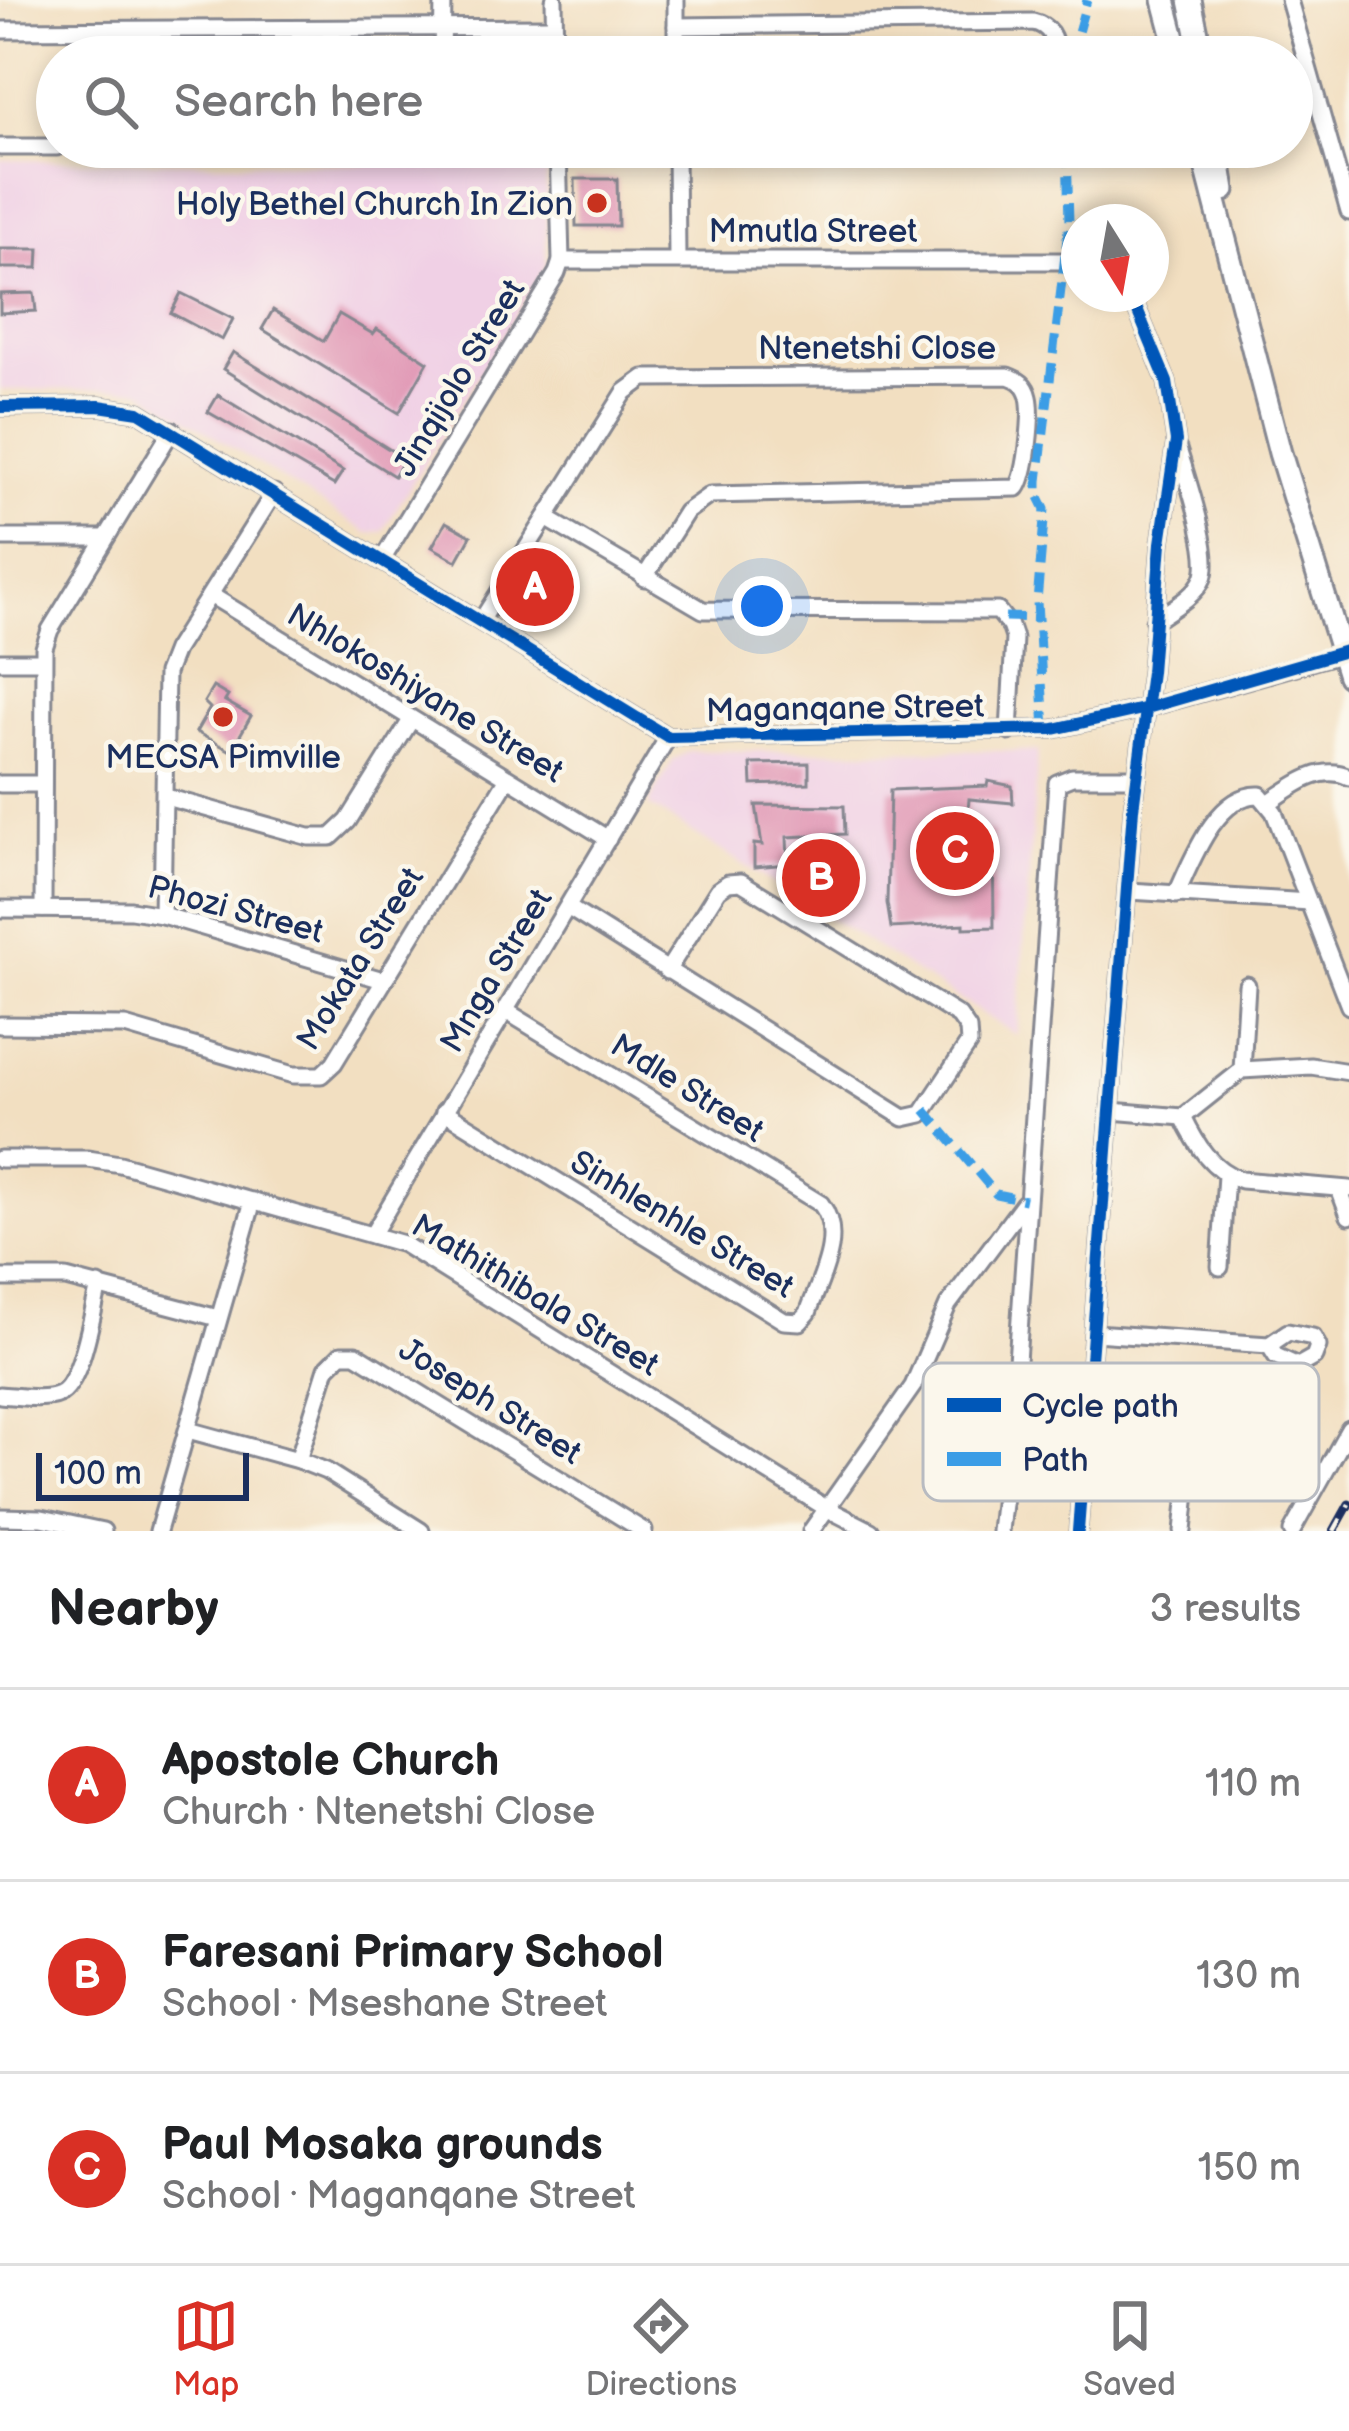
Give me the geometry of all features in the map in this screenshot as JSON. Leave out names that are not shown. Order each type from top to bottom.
[{"type":"street","points":[[442,0],[443,36]]},
{"type":"street","points":[[554,0],[554,36]]},
{"type":"street","points":[[676,0],[676,36]]},
{"type":"street","points":[[1164,0],[1173,36]]},
{"type":"street","points":[[1190,0],[1198,36]]},
{"type":"street","points":[[1289,0],[1299,36]]},
{"type":"street","points":[[676,26],[1033,22],[1051,36]]},
{"type":"street","points":[[0,30],[554,27]]},
{"type":"street","points":[[1313,85],[1349,212]]},
{"type":"street","points":[[0,147],[36,146]]},
{"type":"street","name":"Jinqijolo Street","points":[[382,560],[561,261],[559,168]]},
{"type":"street","points":[[676,168],[677,260]]},
{"type":"street","points":[[1206,168],[1280,453],[1346,646]]},
{"type":"street","points":[[1221,168],[1231,230],[1346,646],[1349,676]]},
{"type":"street","name":"Mmutla Street","points":[[561,261],[1061,261]]},
{"type":"street","points":[[1138,312],[1167,382],[1205,570],[1197,587],[1154,621]]},
{"type":"street","name":"Ntenetshi Close","points":[[481,621],[625,392],[646,378],[1008,376],[1026,389],[1030,409],[1024,477],[1017,488],[706,496],[680,520],[644,578]]},
{"type":"street","name":"Maganqane Street","points":[[0,407],[99,406],[139,412],[668,737],[1054,729],[1147,707],[1346,646]]},
{"type":"street","points":[[44,909],[42,661],[50,630],[172,430]]},
{"type":"street","points":[[1092,1363],[1137,777],[1160,543],[1176,441]]},
{"type":"street","points":[[162,915],[166,674],[175,650],[274,494]]},
{"type":"street","points":[[546,518],[682,601],[710,611],[998,611],[1014,638],[1009,732]]},
{"type":"street","points":[[0,538],[104,538]]},
{"type":"street","name":"Nhlokoshiyane Street","points":[[212,596],[608,839]]},
{"type":"street","points":[[0,661],[42,661]]},
{"type":"street","points":[[166,797],[309,838],[331,837],[349,821],[411,720]]},
{"type":"street","name":"Mnga Street","points":[[372,1234],[668,737]]},
{"type":"street","points":[[1268,802],[1313,776],[1332,772],[1349,777]]},
{"type":"street","points":[[1016,1363],[1057,783],[1072,777],[1137,777]]},
{"type":"street","name":"Mokata Street","points":[[0,1025],[125,1026],[312,1078],[332,1067],[508,778]]},
{"type":"street","points":[[0,784],[41,784]]},
{"type":"street","points":[[1176,896],[1197,850],[1223,814],[1250,795],[1260,795],[1268,802],[1349,1006]]},
{"type":"street","points":[[568,908],[667,971],[904,1118],[922,1114],[969,1043],[968,1029],[959,1016],[738,882],[718,890],[667,971]]},
{"type":"street","points":[[1129,891],[1309,902]]},
{"type":"street","name":"Phozi Street","points":[[0,909],[131,910],[162,915],[383,980]]},
{"type":"street","points":[[1242,1070],[1247,985]]},
{"type":"street","name":"Mdle Street","points":[[506,1010],[820,1204],[831,1221]]},
{"type":"street","points":[[1111,1111],[1183,1117],[1242,1070],[1310,1066],[1349,1072]]},
{"type":"street","name":"Sinhlenhle Street","points":[[444,1111],[787,1323],[800,1322],[808,1313],[831,1244],[831,1221]]},
{"type":"street","points":[[1183,1117],[1209,1160],[1226,1175],[1344,1189],[1349,1216]]},
{"type":"street","name":"Mathithibala Street","points":[[0,1159],[120,1164],[372,1234],[434,1260],[826,1508],[872,1531]]},
{"type":"street","points":[[1220,1267],[1226,1175]]},
{"type":"street","points":[[811,1531],[913,1386],[948,1305],[1025,1201]]},
{"type":"street","points":[[158,1531],[253,1202]]},
{"type":"street","points":[[0,1278],[66,1278],[218,1318]]},
{"type":"street","points":[[0,1396],[53,1396],[69,1387],[99,1285]]},
{"type":"street","points":[[1094,1333],[1269,1345]]},
{"type":"street","name":"Joseph Street","points":[[298,1460],[327,1368],[340,1354],[356,1354],[644,1531]]},
{"type":"street","points":[[1319,1483],[1349,1429]]},
{"type":"street","points":[[188,1430],[326,1471],[421,1531]]},
{"type":"street","points":[[1000,1531],[1003,1501]]},
{"type":"street","points":[[1078,1531],[1080,1501]]},
{"type":"street","points":[[1183,1531],[1186,1501]]},
{"type":"street","points":[[1292,1531],[1309,1501]]},
{"type":"street","points":[[0,1517],[41,1517],[103,1531]]},
{"type":"shaded area","points":[[0,160],[36,160],[36,168],[546,168],[546,265],[383,531],[368,533],[139,389],[0,390]]},
{"type":"shaded area","points":[[690,751],[1038,751],[1017,1035],[648,805],[673,760]]},
{"type":"building","name":"Holy Bethel Church In Zion","points":[[575,179],[617,179],[618,226],[576,226]]},
{"type":"building","points":[[0,249],[39,249],[38,268],[0,268]]},
{"type":"building","points":[[34,293],[36,311],[0,313],[0,294]]},
{"type":"building","points":[[181,293],[233,319],[222,340],[171,313]]},
{"type":"building","points":[[273,310],[324,341],[339,314],[373,334],[377,329],[428,362],[399,413],[262,329]]},
{"type":"building","points":[[233,352],[405,459],[394,476],[223,369]]},
{"type":"building","points":[[218,395],[343,471],[334,485],[208,412]]},
{"type":"building","points":[[446,522],[471,536],[457,561],[432,547]]},
{"type":"building","points":[[535,560],[557,582],[538,610],[513,593]]},
{"type":"building","points":[[213,687],[228,696],[225,701],[251,716],[231,751],[196,732],[210,708],[204,702]]},
{"type":"building","points":[[809,763],[809,783],[752,785],[751,764]]},
{"type":"building","points":[[988,781],[1012,786],[1013,803],[969,799],[966,832],[993,832],[994,927],[891,928],[887,903],[890,790],[987,786]]},
{"type":"building","points":[[756,805],[844,806],[845,834],[787,837],[788,864],[754,867],[754,844],[762,845]]},
{"type":"building","points":[[829,869],[848,872],[846,898],[825,897]]},
{"type":"railway","points":[[1334,1531],[1349,1504]]},
{"type":"marked path","points":[[1077,36],[1087,0]]},
{"type":"marked path","points":[[1045,729],[1037,602],[1045,509],[1038,481],[1069,222],[1068,168]]},
{"type":"marked path","points":[[1005,617],[1038,618]]},
{"type":"marked path","points":[[925,1110],[996,1194],[1025,1200]]},
{"type":"cycle path","points":[[1091,1363],[1133,809],[1176,441],[1167,382],[1138,312]]},
{"type":"cycle path","points":[[0,407],[99,406],[139,412],[668,737],[1054,729],[1147,708],[1349,650]]},
{"type":"cycle path","points":[[1078,1531],[1080,1501]]},
{"type":"place","name":"Holy Bethel Church In Zion","points":[[597,203]]},
{"type":"place","name":"Apostole Church","points":[[535,587]]},
{"type":"place","name":"MECSA Pimville","points":[[223,717]]},
{"type":"place","name":"Paul Mosaka grounds","points":[[955,851]]},
{"type":"place","name":"Faresani Primary School","points":[[821,878]]}]
